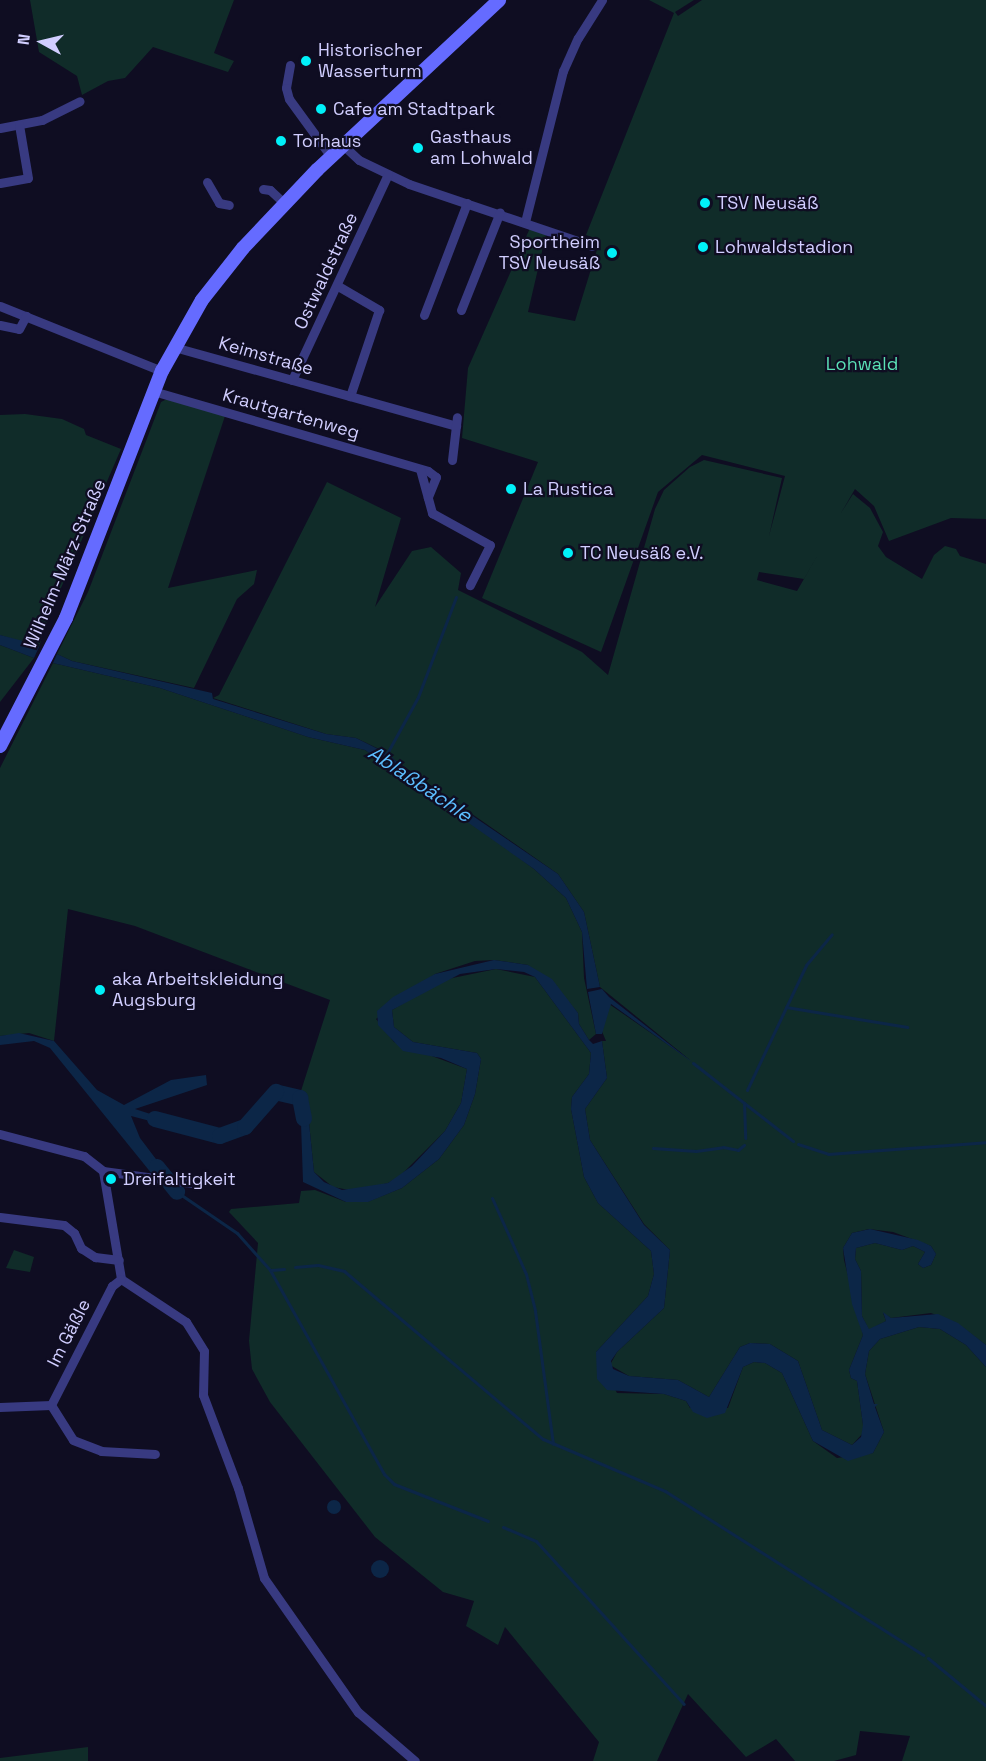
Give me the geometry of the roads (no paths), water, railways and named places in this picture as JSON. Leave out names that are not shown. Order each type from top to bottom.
[{"type":"street","name":"Wilhelm-März-Straße","points":[[0,746],[56,637],[91,557],[162,371],[174,347],[226,267],[332,158],[499,0]]},
{"type":"street","points":[[525,222],[563,71],[578,38],[602,0]]},
{"type":"street","points":[[290,65],[286,88],[289,99],[332,158]]},
{"type":"street","points":[[0,128],[19,125],[80,101]]},
{"type":"street","points":[[0,183],[28,178],[19,125]]},
{"type":"street","points":[[345,147],[358,160],[388,174],[592,246]]},
{"type":"street","name":"Ostwaldstraße","points":[[292,380],[338,286],[388,174]]},
{"type":"street","points":[[207,182],[219,203],[229,205]]},
{"type":"street","points":[[263,189],[270,190],[285,204]]},
{"type":"street","points":[[424,315],[468,203]]},
{"type":"street","points":[[461,310],[500,212]]},
{"type":"street","points":[[338,286],[379,310],[350,396]]},
{"type":"street","points":[[0,306],[162,371]]},
{"type":"street","points":[[0,325],[19,329],[26,316]]},
{"type":"street","name":"Keimstraße","points":[[174,347],[350,396],[456,422],[452,460]]},
{"type":"street","name":"Krautgartenweg","points":[[153,391],[420,468],[428,497],[438,518],[490,544],[470,585]]},
{"type":"street","points":[[0,1134],[84,1156],[103,1171],[191,1183]]},
{"type":"street","points":[[103,1171],[121,1279],[186,1322],[204,1351],[203,1395],[207,1411],[272,1590],[358,1712],[415,1761]]},
{"type":"street","points":[[0,1217],[64,1225],[74,1233],[81,1248],[95,1257],[119,1260]]},
{"type":"street","name":"Im Gäßle","points":[[51,1405],[112,1286],[121,1279]]},
{"type":"street","points":[[0,1407],[51,1405],[73,1440],[101,1451],[155,1454]]},
{"type":"water","points":[[0,635],[39,647],[34,658],[0,645]]},
{"type":"water","name":"Ablaßbächle","points":[[57,654],[72,661],[212,693],[213,699],[326,734],[356,738],[390,755],[405,770],[558,874],[584,912],[600,987],[587,989],[582,932],[566,898],[534,869],[365,750],[308,737],[160,688],[53,663]]},
{"type":"water","points":[[494,960],[528,965],[552,979],[578,1013],[579,1024],[589,1040],[593,1044],[602,1041],[607,1078],[585,1109],[590,1140],[644,1225],[670,1250],[664,1308],[617,1352],[611,1361],[613,1369],[629,1376],[678,1380],[709,1397],[740,1347],[750,1343],[770,1344],[798,1361],[822,1430],[852,1445],[861,1437],[863,1425],[857,1381],[851,1378],[849,1370],[863,1335],[852,1304],[843,1248],[852,1233],[870,1229],[918,1240],[931,1246],[936,1254],[931,1265],[923,1268],[918,1264],[925,1252],[913,1246],[902,1250],[875,1243],[856,1248],[855,1259],[861,1271],[862,1316],[869,1329],[886,1321],[883,1312],[891,1318],[938,1314],[958,1323],[986,1345],[986,1367],[966,1345],[940,1329],[919,1327],[880,1339],[869,1351],[865,1374],[874,1404],[878,1404],[875,1407],[884,1432],[873,1453],[848,1461],[813,1441],[782,1373],[765,1363],[754,1362],[743,1367],[725,1413],[707,1418],[693,1412],[686,1401],[664,1394],[607,1390],[597,1379],[596,1352],[648,1296],[654,1274],[651,1251],[598,1203],[584,1177],[571,1109],[572,1097],[589,1074],[591,1053],[535,977],[524,972],[496,969],[460,974],[392,1010],[394,1027],[413,1042],[477,1053],[481,1059],[475,1094],[464,1125],[439,1159],[402,1188],[368,1202],[346,1202],[303,1182],[300,1094],[307,1103],[314,1172],[324,1182],[342,1190],[388,1183],[412,1166],[445,1131],[461,1103],[467,1069],[441,1058],[403,1051],[378,1025],[377,1011],[393,997],[435,974]]},
{"type":"water","points":[[602,989],[609,997],[696,1065],[611,1004],[602,1034],[596,1034],[588,992]]},
{"type":"water","points":[[19,1033],[54,1041],[97,1090],[124,1105],[171,1080],[206,1075],[207,1085],[135,1109],[175,1122],[173,1127],[131,1116],[140,1138],[168,1175],[152,1174],[50,1048],[34,1041],[0,1045],[0,1036]]},
{"type":"water","points":[[334,1500],[339,1502],[341,1507],[339,1512],[334,1514],[329,1512],[327,1507],[329,1502]]},
{"type":"water","points":[[380,1560],[386,1563],[389,1569],[386,1575],[380,1578],[374,1575],[371,1569],[374,1563]]},
{"type":"waterway","name":"Ablaßbächle","points":[[385,757],[418,697],[456,597]]},
{"type":"waterway","points":[[747,1090],[806,965],[832,934]]},
{"type":"waterway","points":[[786,1007],[907,1027]]},
{"type":"waterway","points":[[693,1063],[793,1141]]},
{"type":"waterway","points":[[155,1119],[220,1136],[245,1127],[276,1092]]},
{"type":"waterway","points":[[279,1093],[300,1098],[304,1119]]},
{"type":"waterway","points":[[744,1103],[745,1138]]},
{"type":"waterway","points":[[798,1144],[828,1154],[986,1142]]},
{"type":"waterway","points":[[653,1148],[696,1151],[723,1147],[738,1150],[744,1145]]},
{"type":"waterway","points":[[157,1167],[177,1192]]},
{"type":"waterway","points":[[177,1192],[237,1233],[270,1270],[384,1474],[394,1484],[488,1521]]},
{"type":"waterway","points":[[492,1198],[526,1274],[535,1311],[553,1444]]},
{"type":"waterway","points":[[295,1267],[318,1265],[344,1271],[543,1439],[665,1491],[923,1655]]},
{"type":"waterway","points":[[271,1270],[284,1269]]},
{"type":"waterway","points":[[503,1527],[536,1541],[684,1704]]},
{"type":"waterway","points":[[928,1658],[986,1706]]},
{"type":"place","name":"Historischer Wasserturm","points":[[306,61]]},
{"type":"place","name":"Cafe am Stadtpark","points":[[321,109]]},
{"type":"place","name":"Torhaus","points":[[281,141]]},
{"type":"place","name":"Gasthaus am Lohwald","points":[[418,148]]},
{"type":"place","name":"TSV Neusäß","points":[[705,203]]},
{"type":"place","name":"Lohwaldstadion","points":[[703,247]]},
{"type":"place","name":"Sportheim TSV Neusäß","points":[[612,253]]},
{"type":"place","name":"La Rustica","points":[[511,489]]},
{"type":"place","name":"TC Neusäß e.V.","points":[[568,553]]},
{"type":"place","name":"aka Arbeitskleidung Augsburg","points":[[100,990]]},
{"type":"place","name":"Dreifaltigkeit","points":[[111,1179]]},
{"type":"park label","name":"Lohwald","points":[[862,364]]}]
